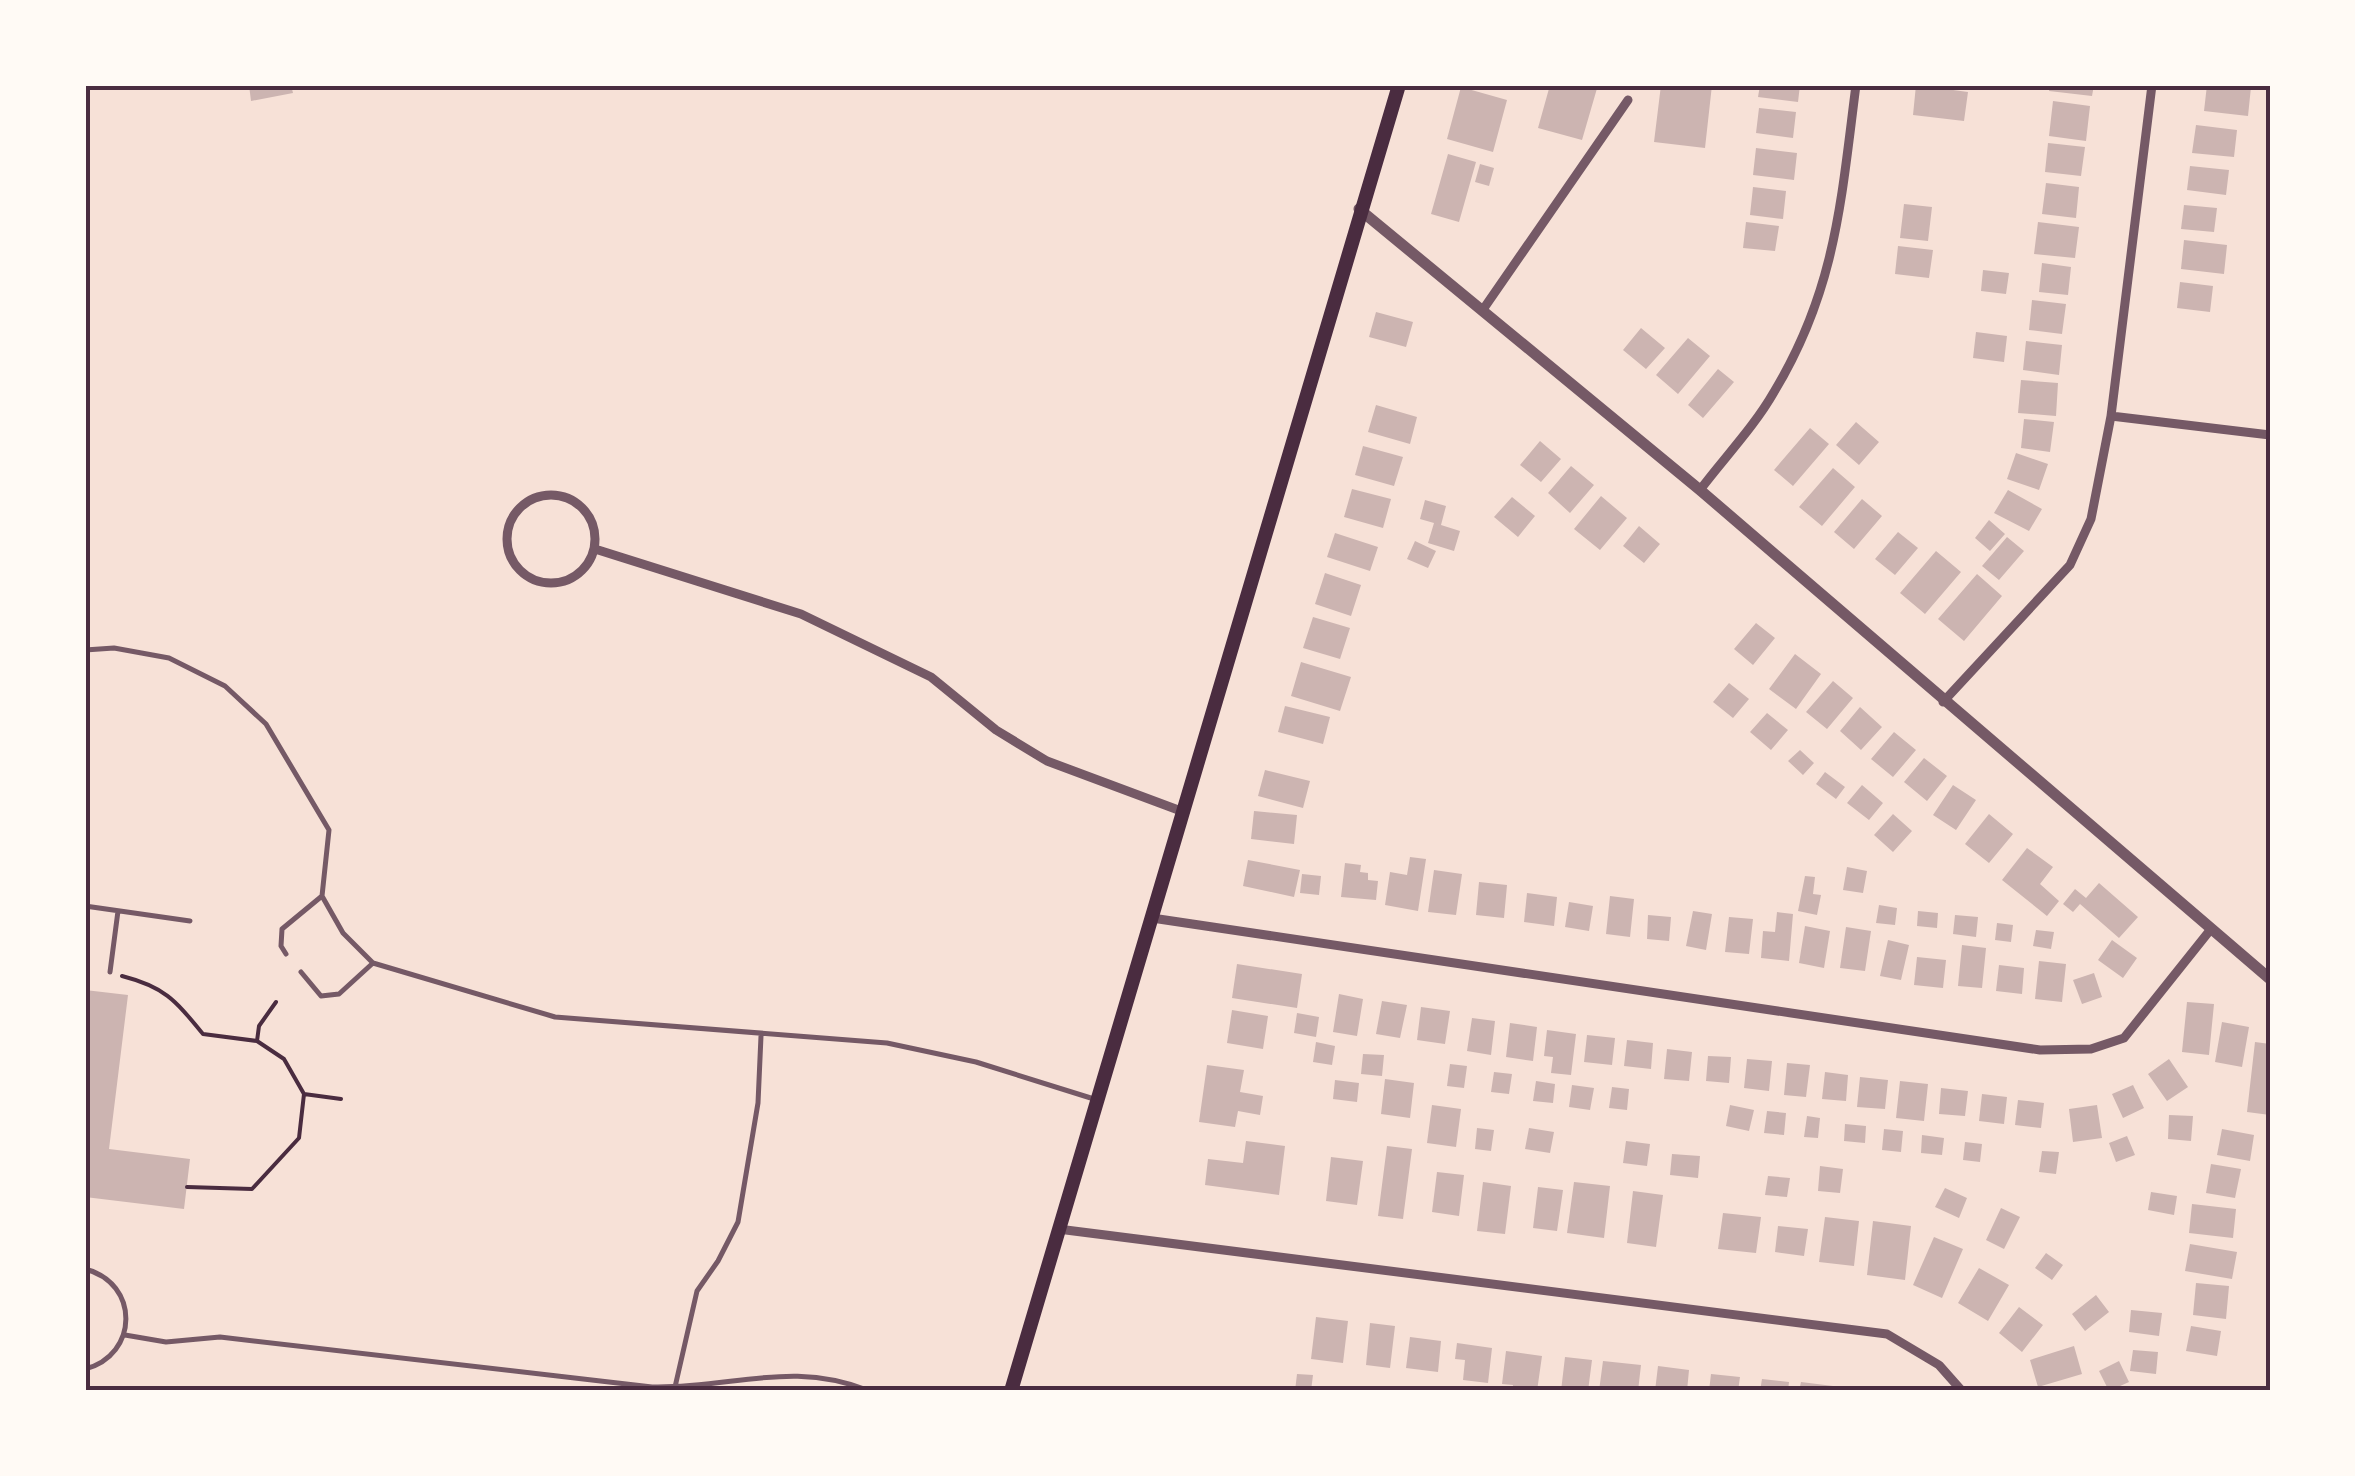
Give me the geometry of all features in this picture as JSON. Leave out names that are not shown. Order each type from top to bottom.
[{"type":"main road","points":[[1011,1391],[1398,85]]},
{"type":"street","points":[[1700,490],[1772,396],[1806,334],[1835,248],[1856,85]]},
{"type":"street","points":[[1943,702],[2070,566],[2091,519],[2111,416],[2152,85]]},
{"type":"street","points":[[1482,311],[1628,100]]},
{"type":"street","points":[[1359,208],[1700,490],[2270,979]]},
{"type":"street","points":[[2111,416],[2270,435]]},
{"type":"street","points":[[561,495],[574,500],[593,521],[595,549],[578,575],[549,583],[521,571],[511,559],[508,530],[512,516],[533,498],[561,495]]},
{"type":"street","points":[[595,549],[801,614],[931,677],[996,730],[1047,761],[1181,811]]},
{"type":"street","points":[[1152,918],[2040,1050],[2090,1049],[2124,1038],[2211,930]]},
{"type":"street","points":[[1058,1229],[1887,1334],[1939,1365],[1962,1391]]},
{"type":"lane","points":[[85,650],[114,648],[170,658],[224,686],[266,724],[329,830],[322,896],[343,933],[373,962],[554,1017],[887,1043],[976,1062],[1097,1100]]},
{"type":"lane","points":[[286,954],[281,946],[282,929],[322,896]]},
{"type":"lane","points":[[85,906],[190,921]]},
{"type":"lane","points":[[110,972],[118,911]]},
{"type":"lane","points":[[301,972],[321,996],[339,994],[373,962]]},
{"type":"lane","points":[[675,1388],[696,1291],[738,1222],[758,1103],[761,1036]]},
{"type":"lane","points":[[85,1269],[104,1276],[116,1288],[124,1302],[125,1336],[104,1362],[85,1369]]},
{"type":"lane","points":[[125,1336],[166,1342],[220,1338],[652,1387],[813,1374],[870,1391]]},
{"type":"lane","points":[[652,1387],[664,1391]]},
{"type":"path","points":[[110,972],[154,984],[174,998],[203,1034],[256,1042],[284,1059],[304,1094],[299,1138],[252,1189],[187,1187]]},
{"type":"path","points":[[256,1042],[260,1026],[276,1002]]},
{"type":"path","points":[[304,1094],[341,1099]]},
{"type":"building","points":[[249,85],[291,85],[293,93],[251,101]]},
{"type":"building","points":[[1550,85],[1598,85],[1582,140],[1538,128]]},
{"type":"building","points":[[1661,85],[1712,85],[1705,148],[1654,142]]},
{"type":"building","points":[[1760,85],[1800,85],[1798,102],[1758,97]]},
{"type":"building","points":[[1916,85],[1968,92],[1964,121],[1913,115]]},
{"type":"building","points":[[2050,85],[2094,85],[2092,96],[2049,91]]},
{"type":"building","points":[[2207,85],[2251,87],[2248,116],[2204,111]]},
{"type":"building","points":[[1461,87],[1507,100],[1493,152],[1447,139]]},
{"type":"building","points":[[2053,101],[2090,106],[2086,141],[2049,136]]},
{"type":"building","points":[[1759,108],[1796,112],[1793,138],[1756,133]]},
{"type":"building","points":[[2196,125],[2237,130],[2234,157],[2192,153]]},
{"type":"building","points":[[2048,143],[2085,147],[2081,176],[2045,172]]},
{"type":"building","points":[[1756,148],[1797,153],[1794,180],[1753,175]]},
{"type":"building","points":[[1448,154],[1476,162],[1459,222],[1431,214]]},
{"type":"building","points":[[1480,164],[1494,168],[1489,186],[1475,182]]},
{"type":"building","points":[[2190,166],[2229,170],[2226,195],[2187,190]]},
{"type":"building","points":[[2046,183],[2079,187],[2076,218],[2042,214]]},
{"type":"building","points":[[1753,187],[1786,191],[1783,219],[1750,215]]},
{"type":"building","points":[[1904,204],[1932,207],[1928,241],[1900,238]]},
{"type":"building","points":[[2184,205],[2217,208],[2214,232],[2181,229]]},
{"type":"building","points":[[1746,222],[1779,226],[1775,251],[1743,248]]},
{"type":"building","points":[[2038,222],[2079,227],[2075,258],[2034,254]]},
{"type":"building","points":[[2184,240],[2227,245],[2224,274],[2181,269]]},
{"type":"building","points":[[1898,246],[1933,250],[1929,278],[1895,274]]},
{"type":"building","points":[[2042,263],[2071,267],[2068,295],[2039,292]]},
{"type":"building","points":[[1983,270],[2009,273],[2006,294],[1981,291]]},
{"type":"building","points":[[2180,282],[2213,286],[2210,312],[2177,308]]},
{"type":"building","points":[[2032,300],[2066,304],[2062,334],[2029,330]]},
{"type":"building","points":[[1376,312],[1413,322],[1406,347],[1369,337]]},
{"type":"building","points":[[1641,328],[1665,348],[1646,369],[1623,350]]},
{"type":"building","points":[[1976,332],[2007,336],[2004,362],[1973,358]]},
{"type":"building","points":[[1688,338],[1710,356],[1678,394],[1656,375]]},
{"type":"building","points":[[2026,341],[2062,345],[2059,375],[2023,370]]},
{"type":"building","points":[[1718,369],[1734,382],[1703,418],[1688,405]]},
{"type":"building","points":[[2021,380],[2058,383],[2056,416],[2018,413]]},
{"type":"building","points":[[1376,405],[1417,417],[1410,444],[1368,432]]},
{"type":"building","points":[[2024,419],[2054,422],[2050,452],[2021,448]]},
{"type":"building","points":[[1856,422],[1879,442],[1859,465],[1836,445]]},
{"type":"building","points":[[1810,428],[1829,444],[1793,486],[1774,470]]},
{"type":"building","points":[[1540,441],[1561,459],[1541,482],[1520,465]]},
{"type":"building","points":[[1363,446],[1403,457],[1394,486],[1355,475]]},
{"type":"building","points":[[2016,453],[2048,464],[2039,490],[2007,479]]},
{"type":"building","points":[[1571,466],[1594,485],[1570,513],[1548,493]]},
{"type":"building","points":[[1833,468],[1855,487],[1822,526],[1799,507]]},
{"type":"building","points":[[1352,489],[1391,499],[1383,528],[1344,517]]},
{"type":"building","points":[[2008,490],[2042,509],[2029,531],[1994,513]]},
{"type":"building","points":[[1601,496],[1627,518],[1600,550],[1574,529]]},
{"type":"building","points":[[1512,497],[1535,516],[1518,537],[1494,517]]},
{"type":"building","points":[[1862,499],[1882,516],[1854,549],[1834,532]]},
{"type":"building","points":[[1425,500],[1446,506],[1441,525],[1460,531],[1454,551],[1428,543],[1434,523],[1420,519]]},
{"type":"building","points":[[1989,520],[2005,534],[1990,551],[1975,538]]},
{"type":"building","points":[[1639,526],[1660,544],[1644,563],[1623,546]]},
{"type":"building","points":[[1898,532],[1918,548],[1895,575],[1875,559]]},
{"type":"building","points":[[1335,533],[1378,547],[1370,571],[1327,557]]},
{"type":"building","points":[[2007,537],[2024,551],[1999,580],[1982,566]]},
{"type":"building","points":[[1415,541],[1436,551],[1428,568],[1407,559]]},
{"type":"building","points":[[1936,551],[1961,572],[1925,614],[1900,593]]},
{"type":"building","points":[[1325,573],[1361,585],[1351,616],[1315,604]]},
{"type":"building","points":[[1977,574],[2002,596],[1964,641],[1938,619]]},
{"type":"building","points":[[1313,617],[1350,628],[1340,659],[1303,648]]},
{"type":"building","points":[[1756,623],[1775,638],[1753,665],[1734,649]]},
{"type":"building","points":[[1795,654],[1821,674],[1796,709],[1769,689]]},
{"type":"building","points":[[1301,662],[1351,677],[1340,711],[1291,696]]},
{"type":"building","points":[[1833,681],[1853,698],[1827,729],[1806,712]]},
{"type":"building","points":[[1729,683],[1749,699],[1733,718],[1713,702]]},
{"type":"building","points":[[1285,706],[1330,717],[1323,744],[1278,732]]},
{"type":"building","points":[[1860,707],[1882,727],[1861,750],[1840,731]]},
{"type":"building","points":[[1767,713],[1788,730],[1771,750],[1750,732]]},
{"type":"building","points":[[1894,732],[1916,750],[1893,777],[1871,759]]},
{"type":"building","points":[[1800,750],[1814,763],[1803,775],[1788,761]]},
{"type":"building","points":[[1924,758],[1947,776],[1927,801],[1904,782]]},
{"type":"building","points":[[1265,770],[1310,781],[1303,808],[1258,796]]},
{"type":"building","points":[[1825,772],[1845,787],[1836,799],[1816,784]]},
{"type":"building","points":[[1862,785],[1883,803],[1869,820],[1847,803]]},
{"type":"building","points":[[1953,785],[1976,800],[1956,830],[1933,815]]},
{"type":"building","points":[[1254,811],[1297,815],[1294,844],[1251,839]]},
{"type":"building","points":[[1893,814],[1912,831],[1893,852],[1874,835]]},
{"type":"building","points":[[1989,814],[2013,834],[1989,863],[1965,844]]},
{"type":"building","points":[[2027,848],[2053,867],[2040,884],[2059,901],[2047,916],[2002,880]]},
{"type":"building","points":[[1410,857],[1426,859],[1418,911],[1385,905],[1390,872],[1407,875]]},
{"type":"building","points":[[1248,860],[1300,870],[1294,897],[1243,886]]},
{"type":"building","points":[[1345,863],[1361,865],[1360,872],[1368,873],[1368,880],[1378,881],[1376,900],[1341,897]]},
{"type":"building","points":[[1847,867],[1867,871],[1863,893],[1843,890]]},
{"type":"building","points":[[1434,870],[1462,874],[1456,915],[1428,912]]},
{"type":"building","points":[[1302,874],[1321,876],[1319,895],[1300,893]]},
{"type":"building","points":[[1805,876],[1815,877],[1813,894],[1821,895],[1817,915],[1798,911]]},
{"type":"building","points":[[1479,882],[1507,885],[1504,918],[1476,915]]},
{"type":"building","points":[[2099,883],[2138,917],[2119,938],[2080,904],[2073,912],[2063,904],[2075,889],[2086,898]]},
{"type":"building","points":[[1527,893],[1557,897],[1554,926],[1524,922]]},
{"type":"building","points":[[1610,896],[1634,899],[1630,937],[1606,934]]},
{"type":"building","points":[[1569,902],[1593,906],[1589,931],[1565,927]]},
{"type":"building","points":[[1879,905],[1897,908],[1895,925],[1876,923]]},
{"type":"building","points":[[1693,911],[1712,914],[1706,950],[1686,946]]},
{"type":"building","points":[[1918,911],[1938,913],[1937,928],[1917,926]]},
{"type":"building","points":[[1777,912],[1793,914],[1789,961],[1761,958],[1763,931],[1775,932]]},
{"type":"building","points":[[1648,915],[1671,917],[1669,941],[1647,939]]},
{"type":"building","points":[[1955,915],[1978,917],[1976,937],[1953,934]]},
{"type":"building","points":[[1729,917],[1753,919],[1749,954],[1725,952]]},
{"type":"building","points":[[1997,923],[2013,925],[2011,942],[1995,940]]},
{"type":"building","points":[[1805,926],[1830,931],[1824,968],[1799,963]]},
{"type":"building","points":[[1846,927],[1871,931],[1865,971],[1840,968]]},
{"type":"building","points":[[2036,930],[2054,932],[2051,949],[2033,946]]},
{"type":"building","points":[[1888,940],[1909,945],[1901,980],[1880,976]]},
{"type":"building","points":[[2112,940],[2137,958],[2123,978],[2098,960]]},
{"type":"building","points":[[1962,945],[1986,948],[1982,988],[1958,986]]},
{"type":"building","points":[[1917,957],[1946,960],[1943,988],[1914,985]]},
{"type":"building","points":[[2039,961],[2066,964],[2062,1002],[2035,999]]},
{"type":"building","points":[[1237,964],[1302,974],[1297,1008],[1232,998]]},
{"type":"building","points":[[1999,965],[2024,968],[2022,994],[1996,991]]},
{"type":"building","points":[[2094,973],[2102,997],[2082,1004],[2073,980]]},
{"type":"building","points":[[85,990],[128,995],[109,1149],[190,1159],[184,1209],[85,1197]]},
{"type":"building","points":[[1339,994],[1363,999],[1357,1036],[1333,1032]]},
{"type":"building","points":[[1382,1001],[1407,1005],[1400,1038],[1376,1034]]},
{"type":"building","points":[[2187,1002],[2214,1004],[2209,1055],[2182,1052]]},
{"type":"building","points":[[1421,1007],[1450,1011],[1445,1044],[1417,1040]]},
{"type":"building","points":[[1232,1010],[1268,1016],[1263,1049],[1227,1043]]},
{"type":"building","points":[[1297,1013],[1319,1017],[1316,1037],[1294,1033]]},
{"type":"building","points":[[1472,1018],[1495,1021],[1491,1055],[1467,1051]]},
{"type":"building","points":[[2222,1022],[2249,1027],[2242,1067],[2215,1062]]},
{"type":"building","points":[[1510,1023],[1537,1027],[1533,1061],[1506,1057]]},
{"type":"building","points":[[1547,1030],[1576,1034],[1571,1075],[1551,1073],[1553,1057],[1544,1056]]},
{"type":"building","points":[[1587,1035],[1615,1038],[1612,1065],[1584,1062]]},
{"type":"building","points":[[1627,1040],[1653,1043],[1651,1069],[1624,1066]]},
{"type":"building","points":[[1316,1042],[1335,1046],[1332,1065],[1313,1062]]},
{"type":"building","points":[[2255,1042],[2270,1044],[2270,1115],[2247,1112]]},
{"type":"building","points":[[1667,1049],[1692,1052],[1689,1081],[1664,1079]]},
{"type":"building","points":[[1363,1054],[1384,1055],[1382,1076],[1361,1074]]},
{"type":"building","points":[[1708,1056],[1731,1057],[1729,1083],[1706,1081]]},
{"type":"building","points":[[1747,1059],[1772,1061],[1769,1091],[1744,1088]]},
{"type":"building","points":[[2169,1059],[2188,1087],[2167,1101],[2148,1074]]},
{"type":"building","points":[[1787,1063],[1810,1065],[1806,1097],[1784,1095]]},
{"type":"building","points":[[1450,1064],[1467,1066],[1464,1088],[1447,1086]]},
{"type":"building","points":[[1207,1065],[1244,1070],[1240,1092],[1263,1096],[1260,1115],[1238,1111],[1235,1127],[1199,1122]]},
{"type":"building","points":[[1494,1072],[1512,1074],[1509,1094],[1491,1092]]},
{"type":"building","points":[[1825,1072],[1848,1075],[1846,1101],[1822,1099]]},
{"type":"building","points":[[1860,1077],[1888,1080],[1885,1109],[1857,1107]]},
{"type":"building","points":[[1385,1079],[1414,1083],[1410,1118],[1381,1114]]},
{"type":"building","points":[[1335,1080],[1359,1083],[1357,1102],[1333,1099]]},
{"type":"building","points":[[1536,1081],[1555,1084],[1553,1103],[1533,1101]]},
{"type":"building","points":[[1900,1081],[1928,1084],[1924,1121],[1896,1118]]},
{"type":"building","points":[[1572,1085],[1594,1088],[1590,1110],[1569,1107]]},
{"type":"building","points":[[2133,1085],[2144,1108],[2123,1118],[2112,1094]]},
{"type":"building","points":[[1612,1087],[1629,1089],[1627,1110],[1609,1108]]},
{"type":"building","points":[[1941,1088],[1968,1091],[1965,1116],[1939,1114]]},
{"type":"building","points":[[1982,1094],[2007,1097],[2004,1124],[1979,1121]]},
{"type":"building","points":[[2018,1100],[2044,1103],[2041,1128],[2015,1125]]},
{"type":"building","points":[[1432,1105],[1461,1109],[1456,1147],[1427,1143]]},
{"type":"building","points":[[1730,1105],[1754,1110],[1749,1131],[1726,1126]]},
{"type":"building","points":[[2097,1105],[2102,1138],[2073,1142],[2069,1109]]},
{"type":"building","points":[[1767,1111],[1786,1113],[1784,1135],[1764,1133]]},
{"type":"building","points":[[2169,1115],[2193,1116],[2191,1141],[2168,1139]]},
{"type":"building","points":[[1807,1116],[1820,1118],[1818,1138],[1804,1137]]},
{"type":"building","points":[[1845,1124],[1866,1126],[1865,1143],[1844,1141]]},
{"type":"building","points":[[1477,1128],[1494,1130],[1491,1151],[1475,1149]]},
{"type":"building","points":[[1529,1128],[1554,1132],[1550,1153],[1525,1149]]},
{"type":"building","points":[[1884,1129],[1903,1131],[1901,1152],[1882,1150]]},
{"type":"building","points":[[2222,1129],[2254,1135],[2250,1161],[2217,1155]]},
{"type":"building","points":[[1922,1135],[1944,1138],[1942,1155],[1921,1153]]},
{"type":"building","points":[[2127,1136],[2135,1155],[2116,1162],[2109,1143]]},
{"type":"building","points":[[1246,1141],[1285,1146],[1279,1195],[1205,1185],[1208,1159],[1243,1163]]},
{"type":"building","points":[[1626,1141],[1650,1144],[1647,1166],[1623,1163]]},
{"type":"building","points":[[1965,1142],[1982,1144],[1980,1162],[1963,1160]]},
{"type":"building","points":[[1387,1146],[1412,1149],[1403,1219],[1378,1216]]},
{"type":"building","points":[[2042,1151],[2059,1152],[2056,1174],[2039,1172]]},
{"type":"building","points":[[1672,1154],[1700,1156],[1698,1178],[1670,1175]]},
{"type":"building","points":[[1331,1157],[1363,1161],[1357,1205],[1326,1201]]},
{"type":"building","points":[[2211,1164],[2241,1169],[2235,1198],[2206,1193]]},
{"type":"building","points":[[1820,1166],[1843,1169],[1840,1193],[1818,1191]]},
{"type":"building","points":[[1437,1172],[1464,1175],[1459,1216],[1432,1212]]},
{"type":"building","points":[[1768,1176],[1790,1178],[1787,1197],[1765,1195]]},
{"type":"building","points":[[1483,1182],[1511,1186],[1505,1234],[1477,1231]]},
{"type":"building","points":[[1574,1182],[1610,1186],[1604,1238],[1567,1233]]},
{"type":"building","points":[[1538,1187],[1563,1190],[1557,1231],[1533,1228]]},
{"type":"building","points":[[1945,1188],[1967,1198],[1959,1218],[1935,1207]]},
{"type":"building","points":[[1633,1191],[1663,1195],[1656,1247],[1627,1243]]},
{"type":"building","points":[[2151,1192],[2177,1196],[2174,1215],[2148,1210]]},
{"type":"building","points":[[2192,1204],[2236,1209],[2233,1238],[2189,1233]]},
{"type":"building","points":[[2001,1208],[2020,1217],[2004,1249],[1986,1240]]},
{"type":"building","points":[[1723,1213],[1761,1217],[1756,1253],[1718,1249]]},
{"type":"building","points":[[1825,1217],[1859,1221],[1854,1266],[1819,1262]]},
{"type":"building","points":[[1873,1221],[1911,1226],[1905,1280],[1867,1275]]},
{"type":"building","points":[[1778,1226],[1808,1229],[1804,1256],[1775,1252]]},
{"type":"building","points":[[1934,1237],[1963,1249],[1942,1298],[1913,1285]]},
{"type":"building","points":[[2190,1244],[2237,1252],[2232,1279],[2185,1271]]},
{"type":"building","points":[[2046,1253],[2063,1265],[2052,1280],[2035,1268]]},
{"type":"building","points":[[1979,1268],[2009,1285],[1988,1321],[1958,1303]]},
{"type":"building","points":[[2196,1283],[2229,1286],[2226,1319],[2193,1315]]},
{"type":"building","points":[[2096,1295],[2109,1312],[2085,1331],[2072,1314]]},
{"type":"building","points":[[2019,1307],[2043,1325],[2022,1352],[1999,1333]]},
{"type":"building","points":[[2131,1310],[2162,1313],[2159,1336],[2129,1332]]},
{"type":"building","points":[[1316,1317],[1348,1321],[1343,1363],[1311,1359]]},
{"type":"building","points":[[1370,1323],[1395,1326],[1390,1368],[1366,1365]]},
{"type":"building","points":[[2191,1326],[2221,1331],[2217,1356],[2186,1351]]},
{"type":"building","points":[[1410,1337],[1441,1341],[1438,1372],[1406,1368]]},
{"type":"building","points":[[1457,1343],[1492,1348],[1488,1383],[1463,1380],[1465,1360],[1455,1359]]},
{"type":"building","points":[[2074,1346],[2082,1374],[2038,1387],[2030,1360]]},
{"type":"building","points":[[2133,1350],[2158,1352],[2156,1374],[2130,1371]]},
{"type":"building","points":[[1506,1351],[1542,1356],[1537,1391],[1512,1391],[1513,1385],[1502,1384]]},
{"type":"building","points":[[1565,1357],[1592,1360],[1588,1391],[1561,1391]]},
{"type":"building","points":[[1603,1361],[1641,1365],[1638,1391],[1599,1391]]},
{"type":"building","points":[[2119,1361],[2129,1382],[2109,1391],[2099,1371]]},
{"type":"building","points":[[1658,1366],[1689,1370],[1687,1391],[1655,1391]]},
{"type":"building","points":[[1297,1374],[1313,1375],[1311,1391],[1295,1391]]},
{"type":"building","points":[[1711,1374],[1740,1377],[1738,1391],[1709,1391]]},
{"type":"building","points":[[1762,1379],[1789,1382],[1788,1391],[1760,1391]]},
{"type":"building","points":[[1801,1382],[1841,1387],[1841,1391],[1799,1391]]}]
